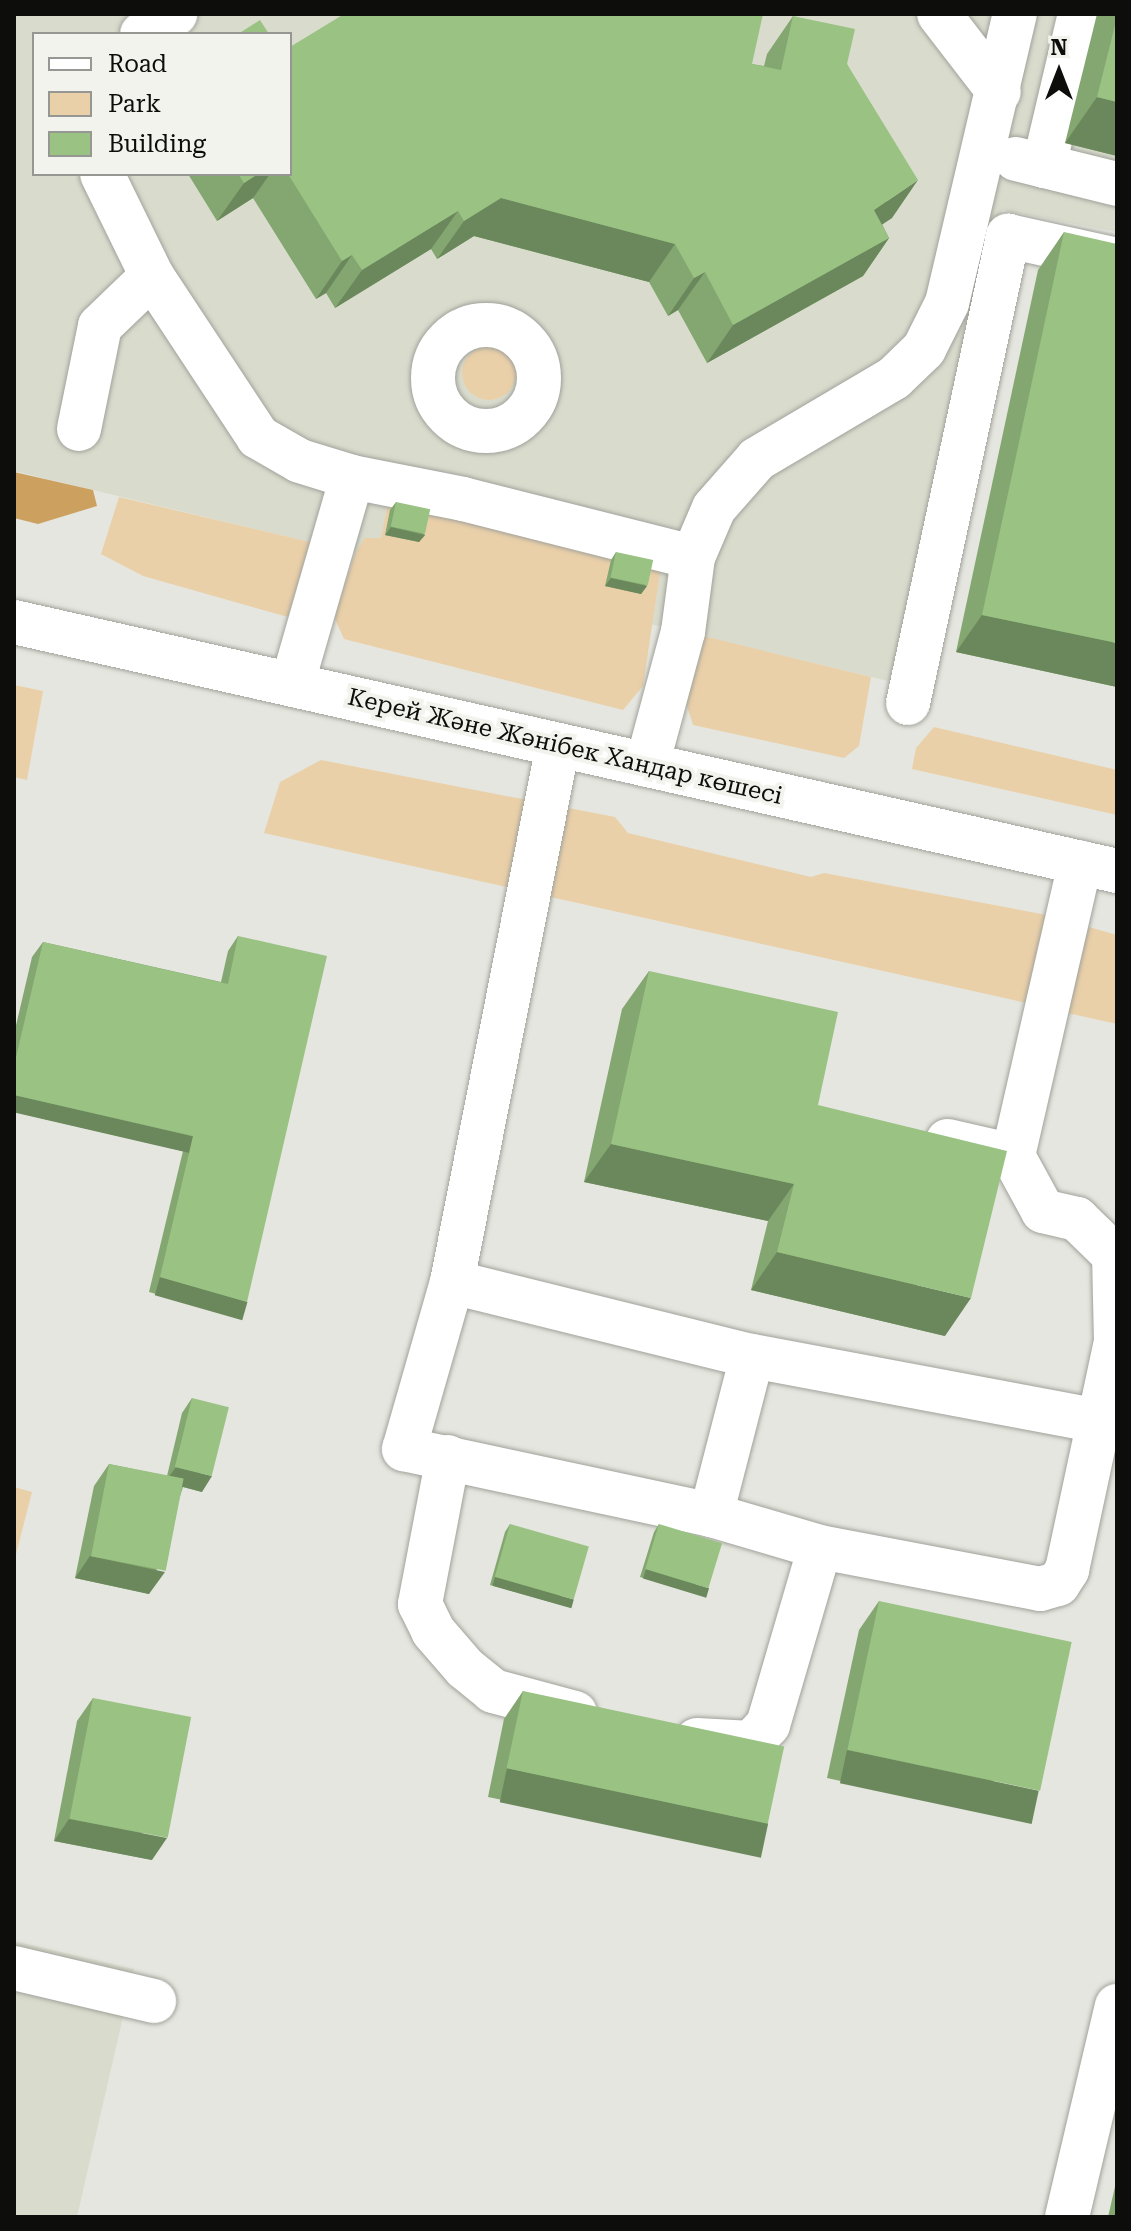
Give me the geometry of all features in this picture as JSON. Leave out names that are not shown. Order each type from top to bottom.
[{"type":"main road","points":[[939,14],[999,92]]},
{"type":"main road","points":[[647,765],[683,632],[693,557],[714,508],[757,459],[894,378],[924,349],[947,303],[986,152],[1015,14]]},
{"type":"main road","points":[[1044,166],[1080,14]]},
{"type":"main road","points":[[986,152],[1117,184]]},
{"type":"main road","points":[[103,176],[152,276],[258,437],[300,461],[352,477],[463,499],[693,557]]},
{"type":"main road","points":[[908,703],[1008,236],[1117,260]]},
{"type":"main road","points":[[79,429],[100,326],[152,276]]},
{"type":"main road","points":[[463,499],[477,429]]},
{"type":"main road","points":[[292,685],[352,477]]},
{"type":"main road","name":"Керей Және Жәнібек Хандар көшесі","points":[[14,622],[1099,867]]},
{"type":"main road","points":[[558,745],[452,1282],[404,1449],[711,1515],[820,1547],[1040,1589],[1058,1584],[1067,1570],[1116,1342],[1114,1255],[1077,1219],[1043,1211],[1013,1156],[1099,867]]},
{"type":"main road","points":[[910,1132],[1013,1156]]},
{"type":"main road","points":[[452,1282],[752,1356],[1098,1421]]},
{"type":"main road","points":[[711,1515],[752,1356]]},
{"type":"main road","points":[[448,1457],[420,1604],[433,1631],[465,1668],[493,1691],[613,1722]]},
{"type":"main road","points":[[657,1732],[711,1743],[751,1743],[768,1725],[820,1547]]},
{"type":"main road","points":[[14,1968],[154,2001]]},
{"type":"main road","points":[[1067,2217],[1117,2006]]},
{"type":"shaded area","points":[[14,14],[1117,14],[1117,232],[1002,210],[892,682],[14,471]]},
{"type":"shaded area","points":[[14,472],[93,490],[97,506],[38,524],[14,518]]},
{"type":"shaded area","points":[[14,1941],[134,1969],[77,2217],[14,2217]]},
{"type":"green space","points":[[489,346],[508,354],[516,373],[508,392],[489,400],[470,392],[462,373],[470,354]]},
{"type":"green space","points":[[119,497],[310,542],[288,617],[143,576],[101,554]]},
{"type":"green space","points":[[389,498],[661,566],[643,686],[623,710],[344,639],[334,617],[355,553],[365,538],[381,538]]},
{"type":"green space","points":[[699,635],[871,677],[859,746],[844,758],[693,725],[685,700]]},
{"type":"green space","points":[[14,685],[43,691],[27,780],[14,777]]},
{"type":"green space","points":[[934,727],[1117,770],[1117,815],[912,769],[916,748]]},
{"type":"green space","points":[[321,760],[615,817],[628,833],[811,877],[824,873],[1047,915],[1031,1004],[264,833],[280,782]]},
{"type":"green space","points":[[1089,927],[1117,935],[1117,1024],[1063,1012]]},
{"type":"green space","points":[[14,1487],[32,1492],[14,1562]]},
{"type":"building","points":[[344,14],[763,14],[752,64],[781,70],[793,16],[855,29],[847,64],[918,180],[874,210],[889,238],[733,325],[705,272],[694,278],[675,244],[501,198],[464,221],[458,211],[362,270],[352,255],[342,261],[289,176],[292,176],[292,46]]},
{"type":"building","points":[[1117,17],[1117,102],[1097,97]]},
{"type":"building","points":[[260,20],[268,32],[241,32]]},
{"type":"building","points":[[239,176],[255,176],[244,183]]},
{"type":"building","points":[[1064,232],[1117,244],[1117,643],[982,615]]},
{"type":"building","points":[[396,502],[430,509],[425,534],[391,526]]},
{"type":"building","points":[[616,552],[653,560],[648,585],[611,577]]},
{"type":"building","points":[[238,936],[327,956],[247,1302],[160,1277],[193,1136],[14,1095],[14,1066],[43,942],[228,984]]},
{"type":"building","points":[[649,971],[838,1012],[818,1105],[1007,1151],[971,1298],[777,1252],[794,1184],[611,1144]]},
{"type":"building","points":[[192,1398],[229,1407],[212,1476],[175,1467]]},
{"type":"building","points":[[109,1464],[184,1479],[166,1571],[91,1556]]},
{"type":"building","points":[[510,1524],[589,1547],[574,1599],[495,1577]]},
{"type":"building","points":[[659,1524],[722,1543],[708,1588],[645,1569]]},
{"type":"building","points":[[879,1601],[1072,1642],[1040,1791],[847,1750]]},
{"type":"building","points":[[523,1691],[784,1747],[768,1824],[507,1768]]},
{"type":"building","points":[[93,1698],[191,1717],[168,1838],[70,1819]]}]
